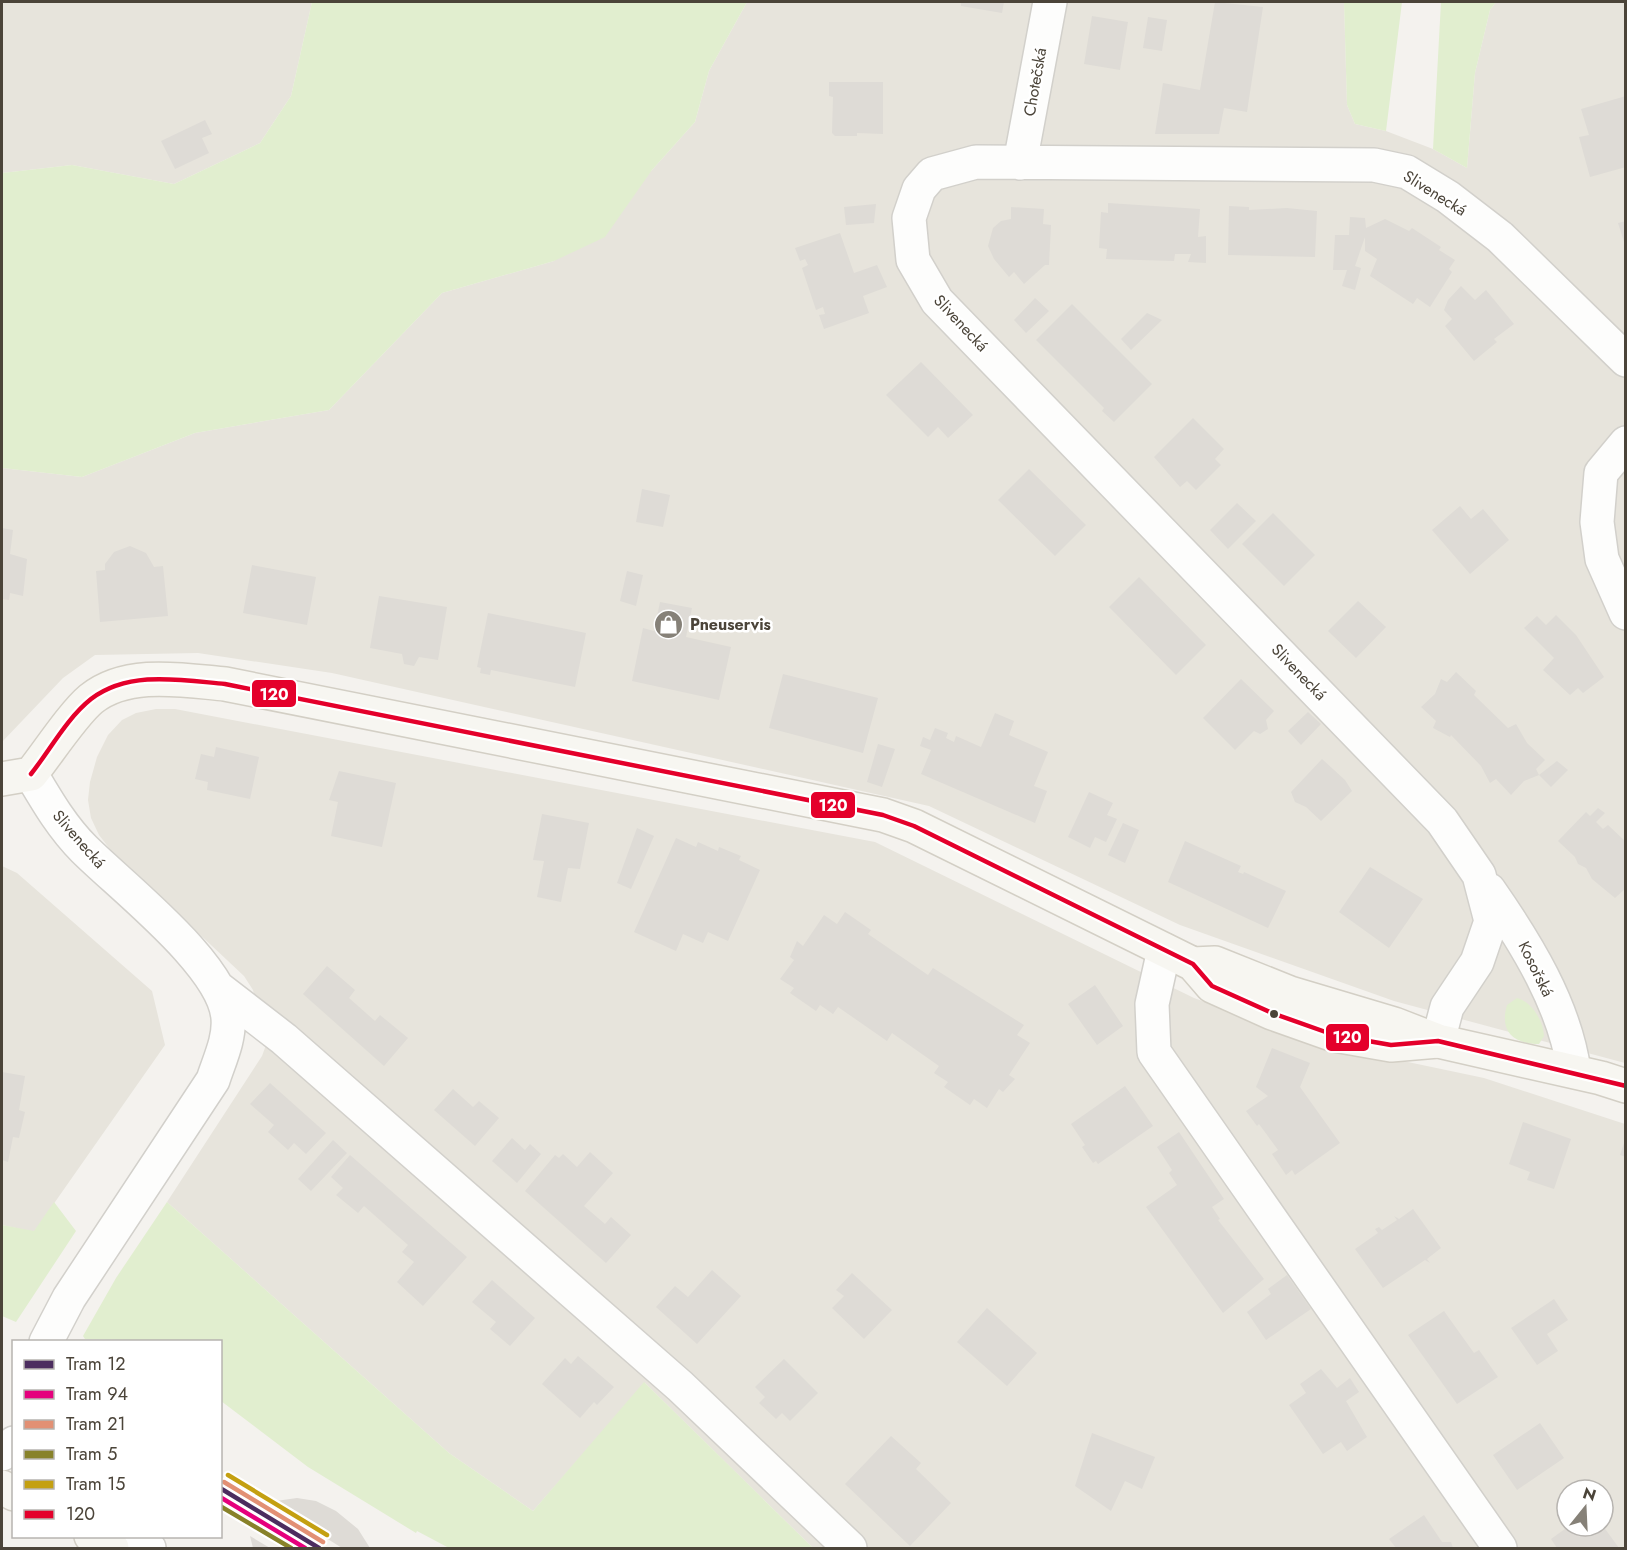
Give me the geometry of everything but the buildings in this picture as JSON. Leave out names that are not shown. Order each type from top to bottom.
[{"type":"street","name":"Chotečská","points":[[1020,163],[1050,2]]},
{"type":"street","name":"Slivenecká","points":[[47,1340],[69,1298],[213,1080],[226,1039],[228,1017],[218,988],[195,955],[82,848],[16,776],[90,700],[109,688],[132,681],[181,680],[225,684],[883,815],[914,826],[1193,964],[1215,963],[1290,993],[1394,1024],[1438,1041],[1447,1007],[1477,962],[1491,921],[1479,875],[1442,820],[937,301],[913,260],[909,218],[919,189],[932,174],[976,162],[1340,163],[1374,165],[1407,172],[1448,197],[1500,237],[1626,360]]},
{"type":"street","points":[[1626,442],[1601,473],[1597,522],[1602,559],[1626,613]]},
{"type":"street","name":"Kosořská","points":[[1479,875],[1517,930],[1554,1006],[1570,1044],[1574,1071]]},
{"type":"street","points":[[1164,950],[1152,1004],[1154,1052],[1500,1548]]},
{"type":"street","points":[[218,988],[284,1039],[662,1370],[850,1548]]},
{"type":"street","points":[[1438,1041],[1574,1071],[1626,1086]]},
{"type":"street","points":[[94,1538],[112,1548]]},
{"type":"shaded area","points":[[2,2],[312,2],[291,96],[260,143],[174,184],[72,165],[2,173]]},
{"type":"shaded area","points":[[747,2],[1344,2],[1347,105],[1355,124],[1386,131],[1433,149],[1467,168],[1475,73],[1490,10],[1496,2],[1625,2],[1625,1063],[1394,1001],[1180,925],[929,806],[332,673],[198,653],[95,655],[63,678],[2,742],[2,468],[82,477],[195,433],[329,410],[442,293],[554,261],[652,170],[695,122],[709,71]]},
{"type":"shaded area","points":[[156,709],[175,709],[875,842],[1194,998],[1327,1045],[1484,1078],[1625,1124],[1625,1548],[813,1548],[645,1383],[533,1511],[449,1453],[167,1202],[262,1056],[266,1045],[253,990],[244,976],[113,853],[99,835],[91,818],[88,800],[97,757],[108,735],[122,720],[136,713]]},
{"type":"shaded area","points":[[2,866],[17,873],[152,991],[165,1045],[34,1232],[2,1225]]},
{"type":"green space","points":[[312,2],[747,2],[709,71],[695,122],[652,170],[605,237],[554,261],[442,293],[329,410],[195,433],[82,477],[2,468],[2,173],[72,165],[174,184],[260,143],[291,96]]},
{"type":"green space","points":[[1344,2],[1402,2],[1386,131],[1355,124],[1347,105]]},
{"type":"green space","points":[[1441,2],[1496,2],[1490,10],[1475,73],[1467,168],[1433,149]]},
{"type":"green space","points":[[1517,998],[1527,1003],[1539,1018],[1544,1036],[1539,1044],[1522,1042],[1511,1035],[1507,1029],[1505,1014],[1507,1005]]},
{"type":"green space","points":[[54,1202],[76,1231],[16,1322],[2,1316],[2,1225],[34,1231]]},
{"type":"green space","points":[[167,1202],[449,1453],[533,1511],[644,1382],[813,1548],[449,1548],[417,1531],[416,1533],[308,1467],[222,1402],[222,1340],[85,1339],[83,1336],[116,1278]]},
{"type":"tram line","name":"15","points":[[228,1475],[327,1535]]},
{"type":"tram line","name":"21","points":[[224,1482],[323,1542]]},
{"type":"tram line","name":"12","points":[[222,1489],[319,1548]]},
{"type":"tram line","name":"94","points":[[222,1498],[305,1548]]},
{"type":"tram line","name":"5","points":[[222,1507],[291,1548]]},
{"type":"transit line","name":"120","points":[[31,774],[74,715],[91,699],[106,690],[138,680],[156,679],[225,684],[883,815],[914,826],[1193,964],[1212,986],[1272,1013],[1334,1035],[1391,1045],[1438,1041],[1626,1086]]},
{"type":"place","name":"Pneuservis","points":[[669,624]]}]
